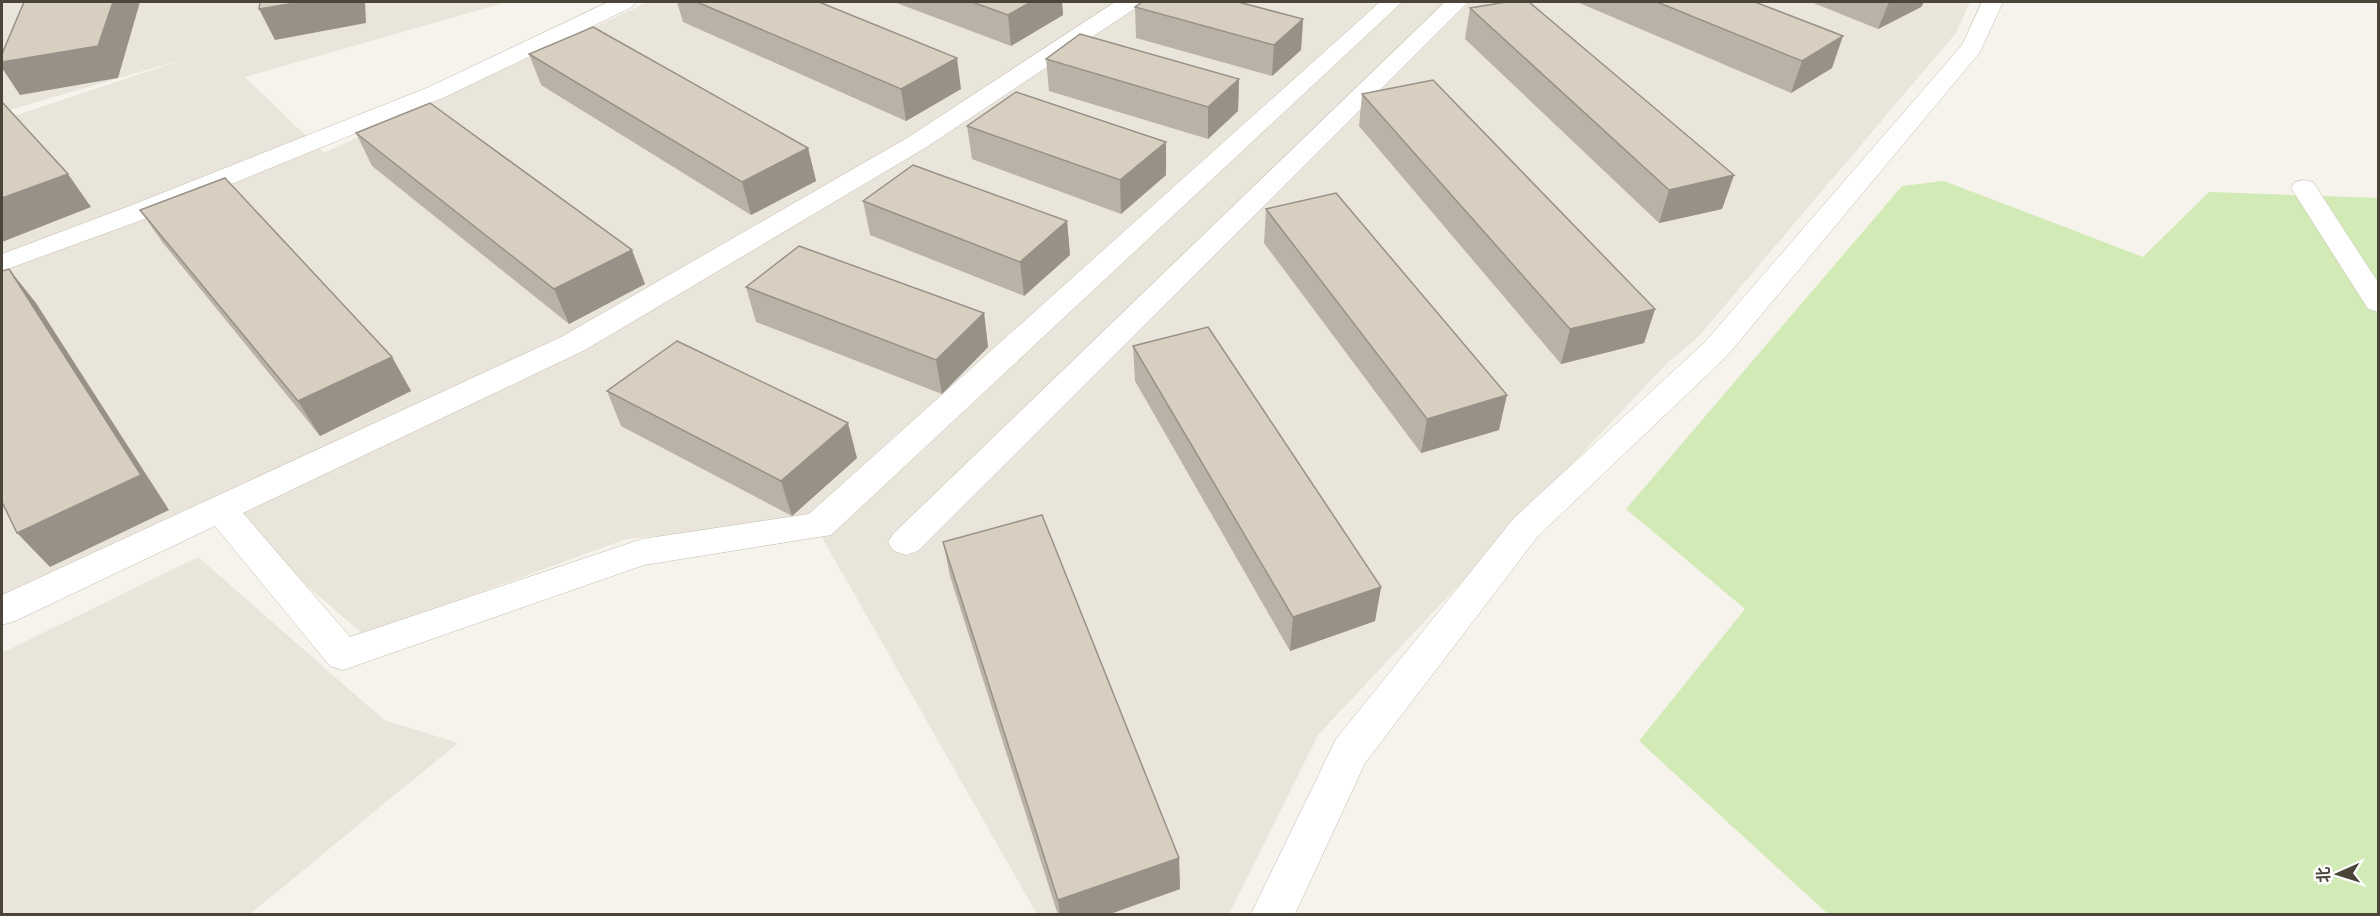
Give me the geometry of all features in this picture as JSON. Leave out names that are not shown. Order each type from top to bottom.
[{"type":"street","points":[[2,263],[141,211],[437,92],[624,2]]},
{"type":"street","points":[[2,611],[574,343],[916,143],[1129,2]]},
{"type":"street","points":[[220,509],[344,655],[642,552],[819,526],[1392,2]]},
{"type":"street","points":[[906,542],[1457,2]]},
{"type":"street","points":[[1273,915],[1350,751],[1526,527],[1716,349],[1972,47],[1992,2]]},
{"type":"street","points":[[2304,188],[2379,303]]},
{"type":"shaded area","points":[[2,2],[507,2],[245,77],[324,153],[648,2],[1970,2],[1956,33],[1699,336],[1666,364],[1318,735],[1229,914],[1037,914],[812,520],[626,539],[364,635],[210,502],[2,601],[2,120],[188,58],[2,112]]},
{"type":"shaded area","points":[[198,557],[384,720],[458,743],[250,914],[2,914],[2,653]]},
{"type":"green space","points":[[1944,181],[2143,257],[2209,192],[2378,198],[2378,914],[1828,914],[1639,741],[1745,609],[1626,509],[1902,186]]},
{"type":"building","points":[[24,2],[113,2],[98,46],[2,62],[2,54]]},
{"type":"building","points":[[260,2],[301,2],[259,9]]},
{"type":"building","points":[[697,2],[819,2],[957,58],[901,89]]},
{"type":"building","points":[[972,2],[1031,2],[1008,15]]},
{"type":"building","points":[[1142,2],[1238,2],[1303,19],[1274,45],[1135,7]]},
{"type":"building","points":[[1506,2],[1529,2],[1734,175],[1669,190],[1470,8]]},
{"type":"building","points":[[1657,2],[1755,2],[1843,36],[1802,61]]},
{"type":"building","points":[[593,27],[808,148],[742,182],[529,54]]},
{"type":"building","points":[[1080,34],[1239,79],[1208,107],[1046,59]]},
{"type":"building","points":[[1433,80],[1655,309],[1570,329],[1362,94]]},
{"type":"building","points":[[1016,92],[1166,142],[1120,180],[967,126]]},
{"type":"building","points":[[2,102],[68,174],[2,198]]},
{"type":"building","points":[[430,103],[632,250],[554,289],[356,133]]},
{"type":"building","points":[[913,165],[1067,221],[1020,262],[863,201]]},
{"type":"building","points":[[225,178],[392,357],[298,401],[140,210]]},
{"type":"building","points":[[1336,193],[1507,395],[1427,419],[1266,209]]},
{"type":"building","points":[[799,246],[984,313],[936,360],[746,287]]},
{"type":"building","points":[[9,269],[141,475],[17,533],[2,502],[2,271]]},
{"type":"building","points":[[1208,327],[1381,587],[1293,617],[1133,346]]},
{"type":"building","points":[[677,341],[848,423],[781,481],[607,391]]},
{"type":"building","points":[[1042,515],[1179,858],[1058,900],[943,542]]}]
